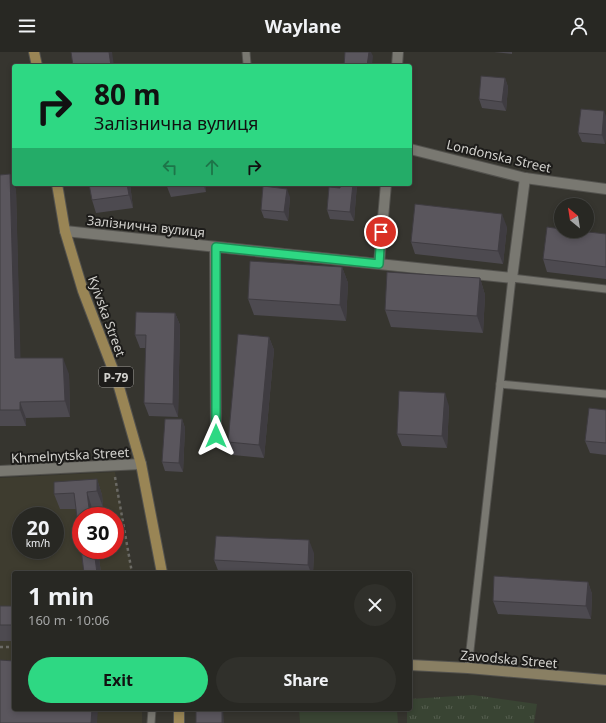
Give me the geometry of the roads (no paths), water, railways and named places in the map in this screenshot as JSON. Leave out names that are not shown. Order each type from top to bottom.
[{"type":"main road","points":[[34,52],[37,64]]},
{"type":"main road","name":"Kyivska Street","points":[[57,186],[65,231],[83,291],[117,380],[141,464],[162,571]]},
{"type":"main road","points":[[179,711],[179,723]]},
{"type":"street","points":[[397,64],[398,52]]},
{"type":"street","name":"Londonska Street","points":[[412,150],[525,178],[606,189]]},
{"type":"street","points":[[512,278],[525,178]]},
{"type":"street","points":[[379,264],[386,186]]},
{"type":"street","name":"Залізнична вулиця","points":[[65,231],[512,278]]},
{"type":"street","points":[[216,247],[216,436]]},
{"type":"street","name":"Khmelnytska Street","points":[[0,471],[141,464]]},
{"type":"street","name":"Zavodska Street","points":[[412,664],[606,680]]},
{"type":"lane","points":[[246,52],[247,64]]},
{"type":"lane","points":[[468,668],[512,278],[606,289]]},
{"type":"lane","points":[[500,384],[606,394]]},
{"type":"lane","points":[[151,723],[152,711]]}]
